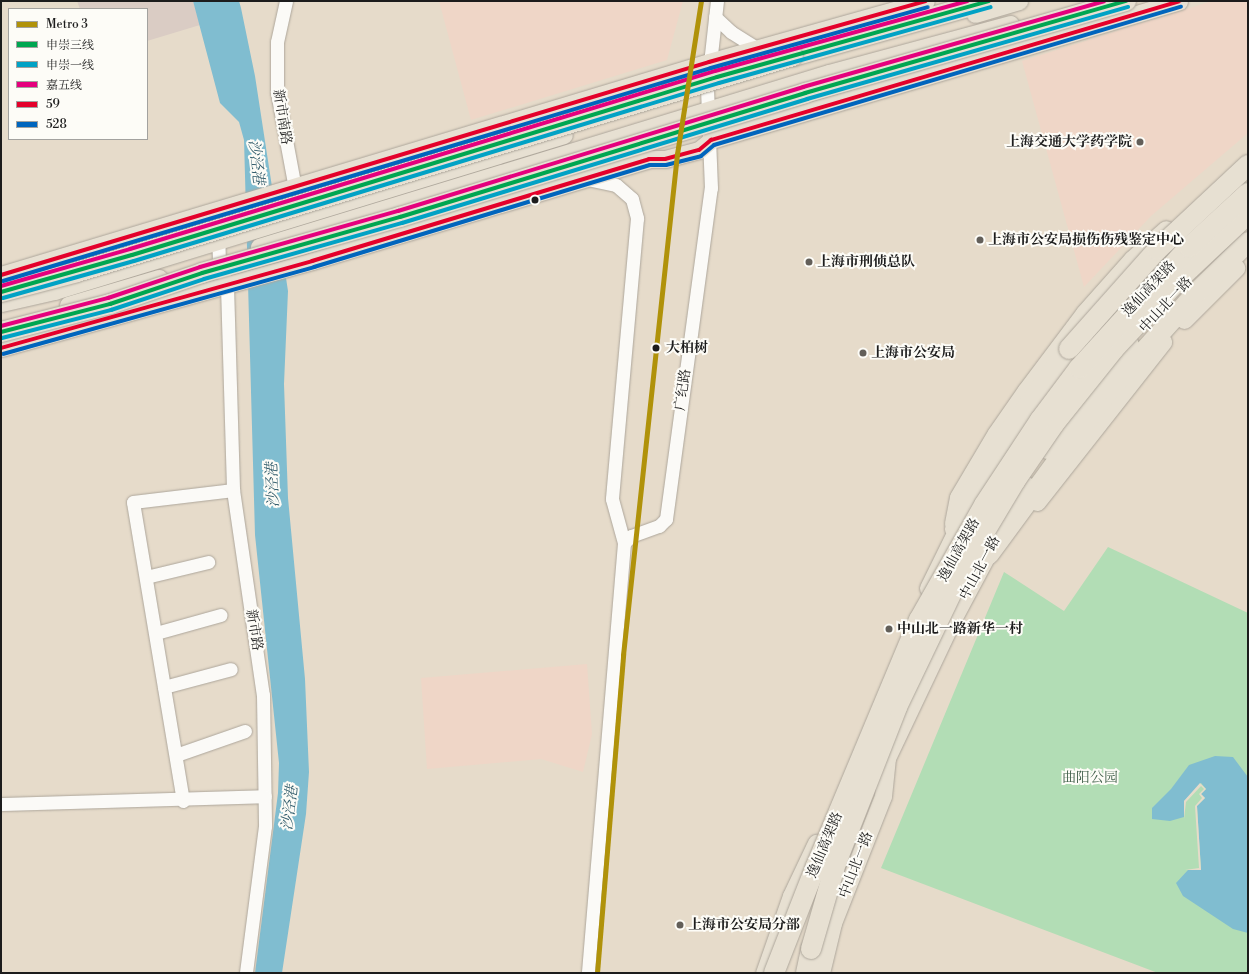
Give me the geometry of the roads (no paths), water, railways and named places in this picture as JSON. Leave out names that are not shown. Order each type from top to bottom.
[{"type":"highway","points":[[1,292],[132,256],[704,81],[989,1]]},
{"type":"highway","points":[[1,332],[110,304],[210,271],[400,217],[805,93],[1126,1]]},
{"type":"highway","points":[[952,534],[980,476],[998,447],[1069,349],[1115,294],[1182,224],[1244,178]]},
{"type":"highway","name":"逸仙高架路","points":[[774,973],[816,866],[919,620],[984,505],[1040,420],[1079,368],[1189,247],[1244,178]]},
{"type":"highway","name":"逸仙高架路","points":[[806,973],[838,856],[897,707],[966,562],[1015,481],[1054,424],[1114,349],[1182,276],[1248,214]]},
{"type":"highway","points":[[990,554],[1120,377],[1196,293],[1248,242]]},
{"type":"main road","points":[[1,275],[219,212],[275,193],[709,62],[926,1]]},
{"type":"main road","points":[[1,303],[54,291],[218,240],[420,180],[707,90],[1019,1]]},
{"type":"main road","points":[[1,322],[80,302],[830,73],[1095,1]]},
{"type":"main road","points":[[1,348],[227,286],[249,278],[393,237],[650,159],[665,159],[699,150],[711,140],[1179,1]]},
{"type":"main road","points":[[939,43],[992,57]]},
{"type":"main road","points":[[370,164],[420,180]]},
{"type":"main road","points":[[764,973],[791,896],[952,534],[1049,393],[1124,300],[1244,178]]},
{"type":"main road","points":[[952,534],[958,496],[996,433],[1053,353],[1132,259],[1244,178]]},
{"type":"main road","points":[[393,237],[425,197]]},
{"type":"main road","name":"中山北一路","points":[[821,973],[833,923],[883,796],[887,758],[953,619],[990,554],[1017,496],[1050,445],[1132,341],[1202,266],[1248,226]]},
{"type":"main road","points":[[990,554],[1056,481],[1170,334],[1248,255]]},
{"type":"main road","points":[[798,973],[819,894],[875,774],[887,758]]},
{"type":"main road","points":[[782,973],[817,840]]},
{"type":"street","name":"新市南路","points":[[286,1],[277,42],[277,92],[295,187],[312,261]]},
{"type":"street","points":[[711,140],[707,90],[717,1]]},
{"type":"street","points":[[715,17],[731,32],[757,48]]},
{"type":"street","name":"广纪路","points":[[624,543],[640,532],[659,526],[666,519],[711,188],[711,140]]},
{"type":"street","points":[[587,179],[616,185],[632,199],[637,218],[612,500],[624,543],[588,973]]},
{"type":"street","name":"新市路","points":[[219,212],[219,259],[227,286],[233,490],[264,695],[265,826],[246,973]]},
{"type":"street","points":[[182,801],[176,755],[133,502],[233,490]]},
{"type":"street","points":[[146,578],[208,562]]},
{"type":"street","points":[[156,633],[221,615]]},
{"type":"street","points":[[164,687],[231,668]]},
{"type":"street","points":[[176,755],[245,731]]},
{"type":"street","points":[[1,804],[182,801],[265,796]]},
{"type":"water","name":"沙泾港","points":[[193,1],[239,1],[255,76],[288,291],[284,384],[288,498],[305,679],[309,772],[306,814],[282,973],[255,973],[278,793],[279,763],[255,535],[244,140],[239,122],[220,103]]},
{"type":"water","points":[[1215,756],[1233,757],[1248,777],[1248,933],[1233,929],[1183,896],[1176,883],[1188,870],[1201,870],[1197,806],[1205,798],[1201,794],[1206,789],[1201,783],[1184,801],[1184,817],[1170,821],[1152,819],[1152,808],[1171,789],[1189,765]]},
{"type":"metro line","name":"3","points":[[597,973],[623,655],[677,154],[701,1]]},
{"type":"place","name":"上海交通大学药学院","points":[[1140,142]]},
{"type":"place","name":"上海市公安局损伤伤残鉴定中心","points":[[980,240]]},
{"type":"place","name":"上海市刑侦总队","points":[[809,262]]},
{"type":"place","name":"大柏树","points":[[656,348]]},
{"type":"place","name":"上海市公安局","points":[[863,353]]},
{"type":"place","name":"中山北一路新华一村","points":[[889,629]]},
{"type":"place","name":"上海市公安局分部","points":[[680,925]]},
{"type":"park label","name":"曲阳公园","points":[[1090,778]]}]
